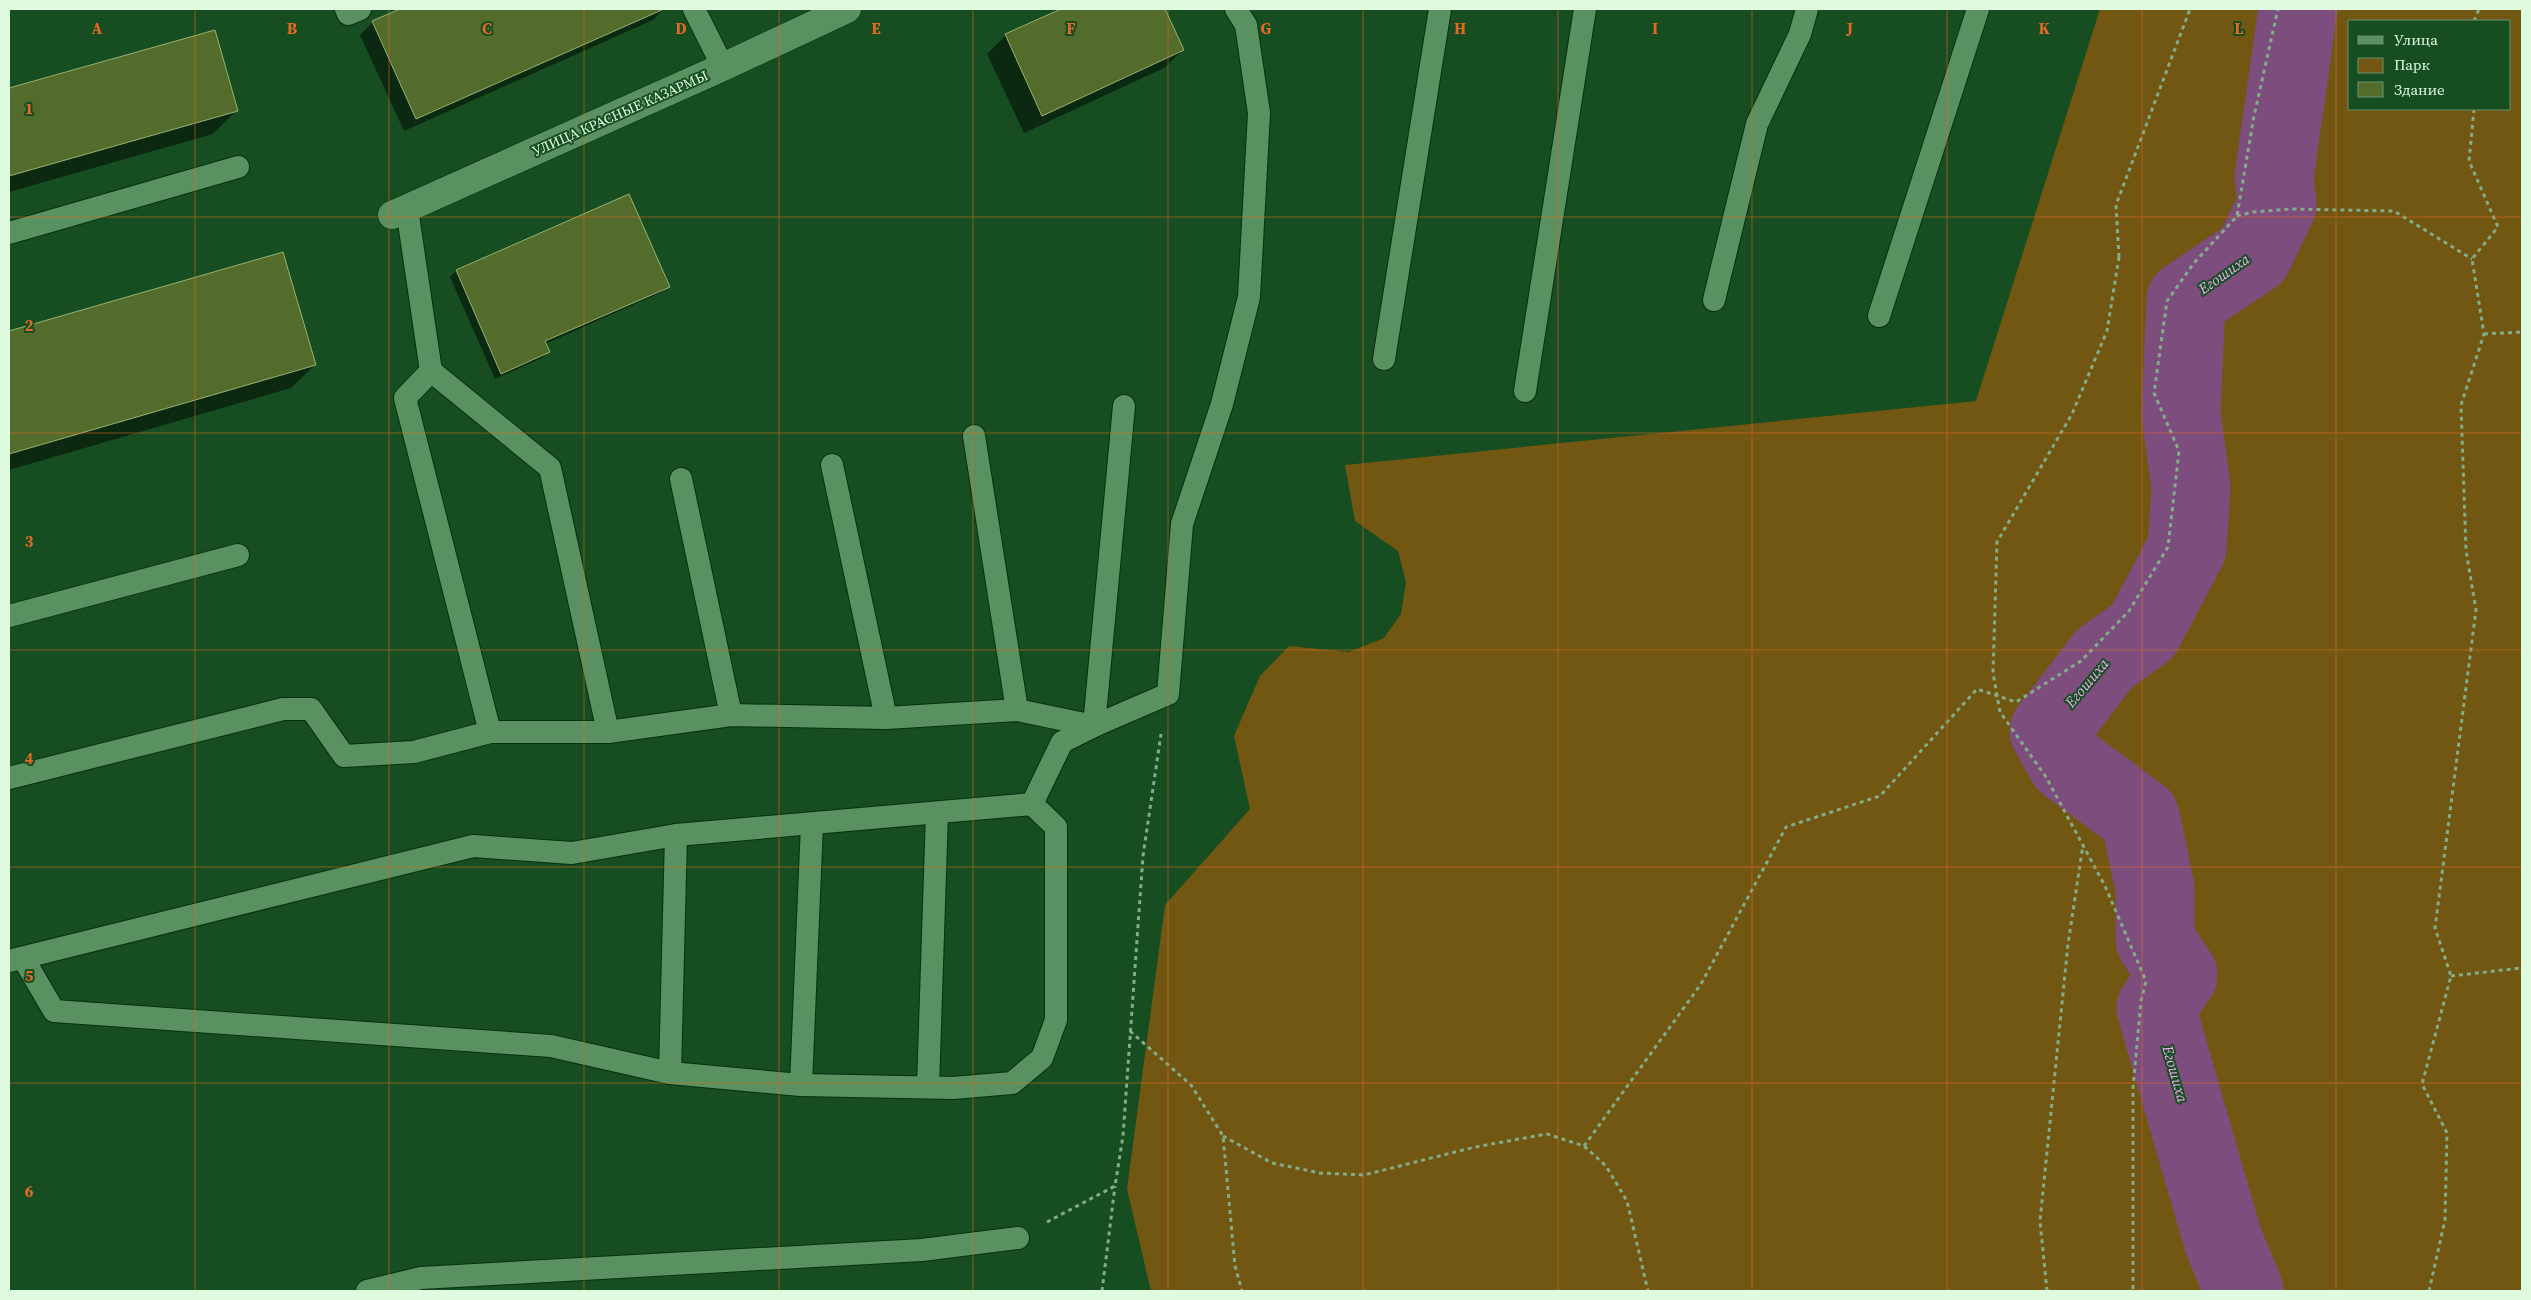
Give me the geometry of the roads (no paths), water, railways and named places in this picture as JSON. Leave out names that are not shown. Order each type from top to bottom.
[{"type":"street","name":"УЛИЦА КРАСНЫЕ КАЗАРМЫ","points":[[400,212],[723,67],[847,9]]},
{"type":"lane","points":[[346,9],[348,14],[360,9]]},
{"type":"lane","points":[[694,9],[723,67]]},
{"type":"lane","points":[[1032,804],[1062,742],[1168,694],[1182,524],[1222,404],[1249,297],[1259,113],[1246,25],[1236,9]]},
{"type":"lane","points":[[1384,359],[1440,9]]},
{"type":"lane","points":[[1525,391],[1585,9]]},
{"type":"lane","points":[[1714,300],[1757,124],[1800,34],[1807,9]]},
{"type":"lane","points":[[1879,316],[1978,9]]},
{"type":"lane","points":[[9,233],[238,167]]},
{"type":"lane","points":[[400,212],[431,371],[550,468],[608,732]]},
{"type":"lane","points":[[431,371],[405,398],[490,732]]},
{"type":"lane","points":[[1094,726],[1124,406]]},
{"type":"lane","points":[[974,436],[1017,710]]},
{"type":"lane","points":[[832,465],[886,718]]},
{"type":"lane","points":[[682,479],[731,715]]},
{"type":"lane","points":[[9,616],[238,555]]},
{"type":"lane","points":[[9,778],[283,709],[311,709],[344,756],[414,752],[490,732],[608,732],[731,715],[886,718],[1017,710],[1094,726]]},
{"type":"lane","points":[[1032,804],[1056,827],[1056,1020],[1042,1058],[1012,1083],[953,1088],[801,1085],[670,1073],[551,1046],[54,1011],[16,959],[473,846],[572,853],[676,835],[1032,804]]},
{"type":"lane","points":[[928,1087],[937,813]]},
{"type":"lane","points":[[801,1085],[812,824]]},
{"type":"lane","points":[[670,1073],[676,835]]},
{"type":"lane","points":[[367,1291],[421,1278],[922,1250],[1018,1238]]},
{"type":"waterway","name":"Егошиха","points":[[2244,1291],[2223,1240],[2156,1008],[2178,975],[2155,940],[2155,888],[2140,817],[2067,763],[2049,731],[2104,659],[2143,631],[2187,548],[2191,487],[2181,414],[2186,300],[2253,255],[2277,205],[2274,177],[2298,9]]}]
